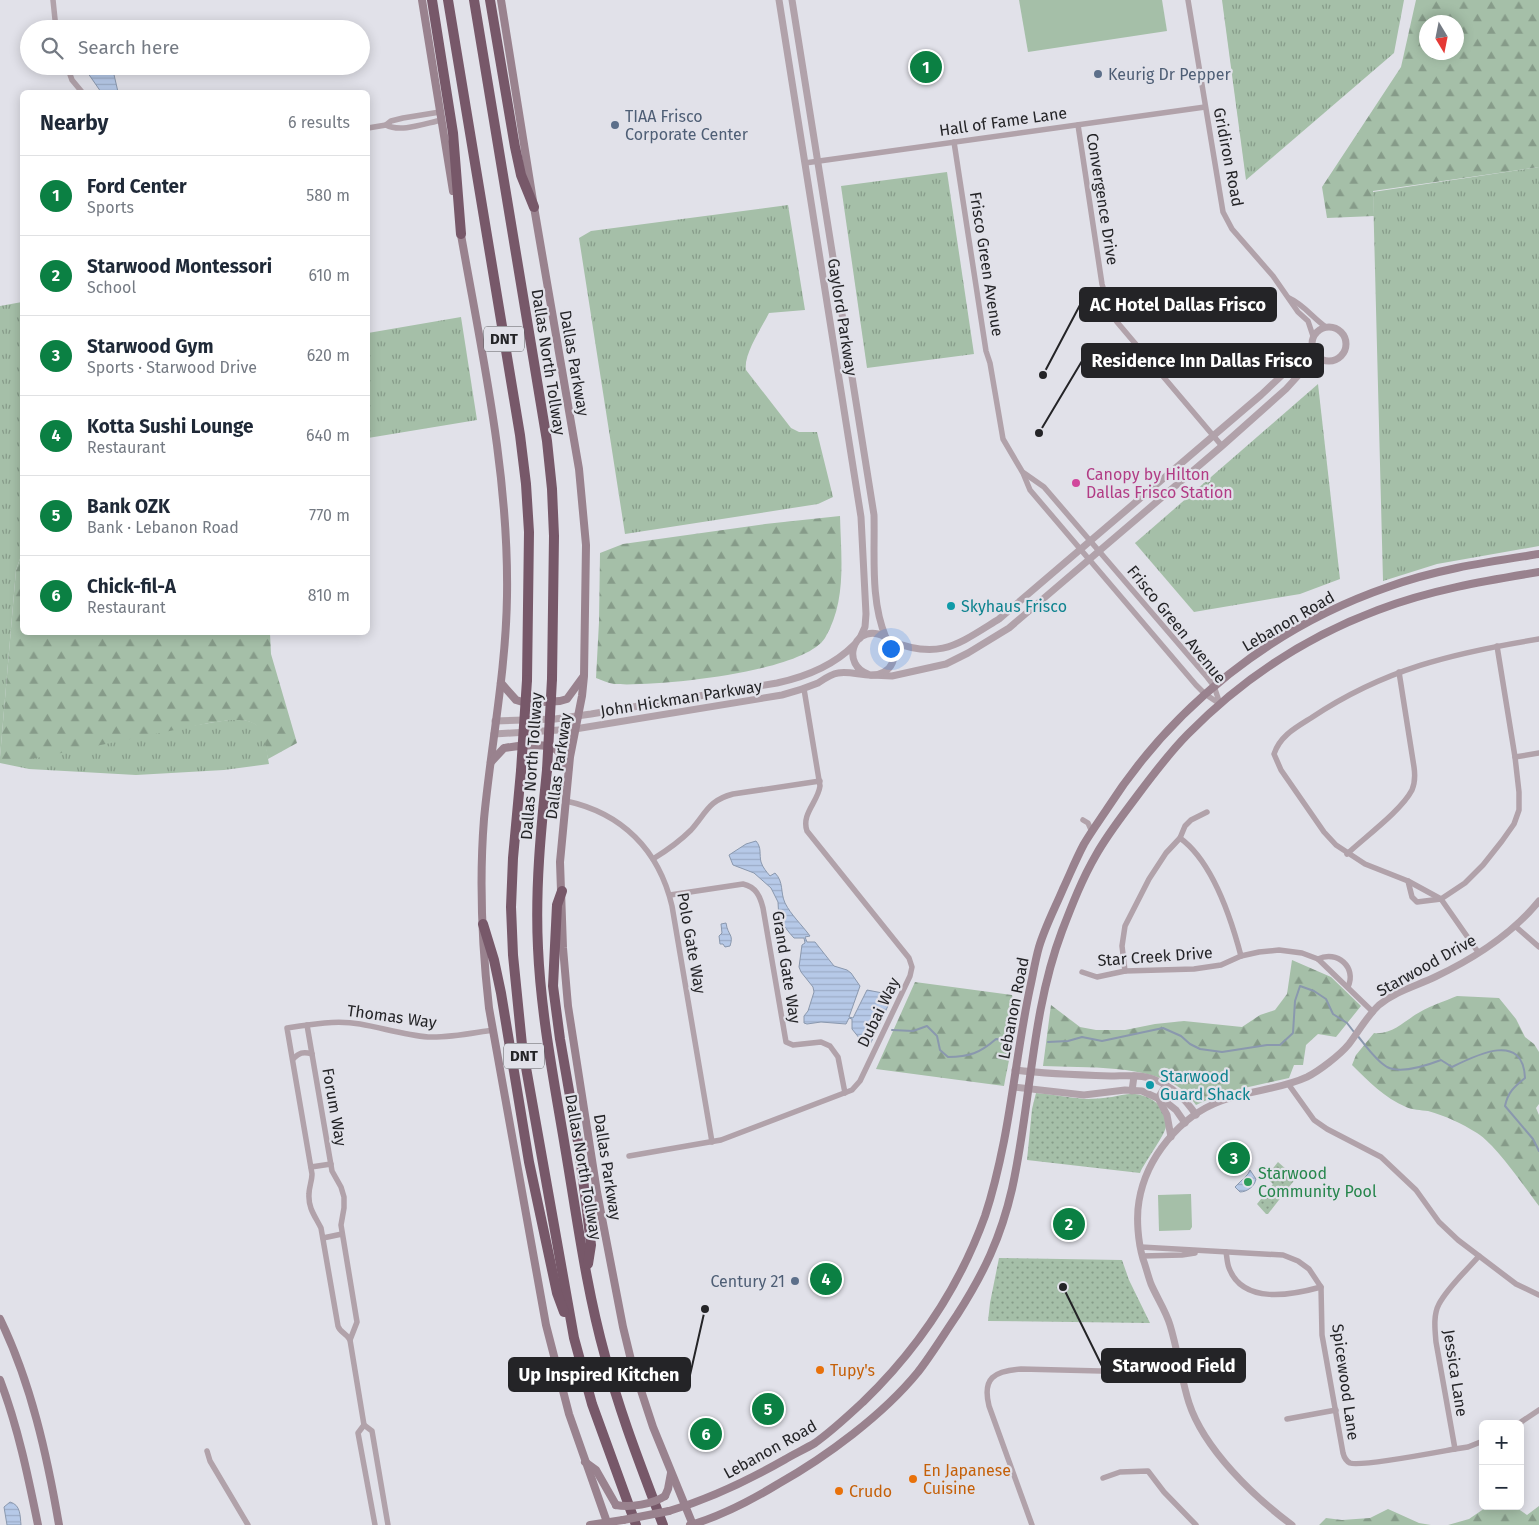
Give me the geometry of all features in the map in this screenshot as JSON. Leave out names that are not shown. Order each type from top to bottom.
[{"type":"highway","points":[[432,0],[453,133],[461,234]]},
{"type":"highway","name":"Dallas North Tollway","points":[[448,0],[520,435],[529,532],[527,680],[511,907],[516,1000],[522,1045],[574,1338],[592,1404],[636,1525]]},
{"type":"highway","name":"Dallas North Tollway","points":[[474,0],[547,441],[554,536],[552,710],[539,850],[537,899],[541,993],[546,1040],[587,1274],[604,1355],[617,1399],[663,1525]]},
{"type":"highway","points":[[490,0],[514,147],[521,175],[534,207]]},
{"type":"highway","points":[[562,891],[557,905],[554,986],[560,1039],[578,1142],[591,1245],[587,1274]]},
{"type":"highway","points":[[483,924],[494,960],[501,993],[529,1162],[557,1294],[574,1338]]},
{"type":"main road","points":[[422,0],[502,478],[507,552],[507,596],[500,683],[484,819],[482,865],[486,978],[493,1030],[546,1325],[569,1414],[608,1524]]},
{"type":"main road","name":"Dallas Parkway","points":[[501,0],[579,469],[586,545],[584,676],[569,772],[561,846],[563,948],[568,1006],[600,1207],[623,1327],[631,1360],[653,1427],[692,1525]]},
{"type":"main road","name":"Lebanon Road","points":[[590,1525],[608,1524],[669,1511],[686,1506],[749,1479],[815,1443],[845,1418],[900,1364],[940,1309],[974,1244],[985,1214],[995,1181],[1004,1139],[1023,1019],[1038,950],[1047,925],[1085,843],[1109,805],[1138,764],[1176,722],[1238,666],[1272,642],[1352,601],[1424,575],[1539,554]]},
{"type":"main road","name":"Lebanon Road","points":[[692,1525],[722,1514],[755,1498],[824,1456],[856,1432],[916,1374],[937,1346],[977,1284],[1002,1227],[1013,1184],[1041,1009],[1061,933],[1086,873],[1098,852],[1151,777],[1186,735],[1220,704],[1254,677],[1324,634],[1369,614],[1426,594],[1452,587],[1539,572]]},
{"type":"main road","points":[[500,683],[516,700],[526,703],[560,702],[567,699],[584,676]]},
{"type":"main road","points":[[490,763],[504,748],[532,745],[552,747],[559,752],[569,772]]},
{"type":"main road","points":[[1109,805],[1123,815]]},
{"type":"main road","points":[[1038,950],[1054,958]]},
{"type":"main road","points":[[0,1319],[8,1335],[27,1389],[42,1440],[59,1525]]},
{"type":"main road","points":[[0,1380],[28,1474],[38,1525]]},
{"type":"main road","points":[[586,1462],[596,1470],[616,1505],[624,1507],[658,1500],[665,1496],[671,1473]]},
{"type":"street","points":[[53,0],[55,20]]},
{"type":"street","name":"Gaylord Parkway","points":[[779,0],[861,516],[866,614],[865,627],[858,640]]},
{"type":"street","name":"Gaylord Parkway","points":[[792,0],[874,515],[876,595],[882,627],[887,639]]},
{"type":"street","name":"Gridiron Road","points":[[1188,0],[1223,212],[1232,229],[1273,276],[1298,312],[1308,322],[1313,336]]},
{"type":"street","points":[[782,17],[794,15]]},
{"type":"street","points":[[70,75],[80,90]]},
{"type":"street","name":"Hall of Fame Lane","points":[[805,163],[1205,107]]},
{"type":"street","points":[[370,128],[386,125],[391,121],[441,116]]},
{"type":"street","name":"Convergence Drive","points":[[1078,125],[1102,284],[1110,312],[1116,322],[1222,446]]},
{"type":"street","name":"Frisco Green Avenue","points":[[954,142],[986,351],[990,363],[1003,439],[1023,473],[1030,490],[1205,694],[1220,704]]},
{"type":"street","name":"Gridiron Road","points":[[1289,298],[1296,301],[1326,327]]},
{"type":"street","points":[[1326,327],[1337,328],[1344,336],[1345,347],[1343,352],[1335,359],[1325,360],[1320,358],[1312,347],[1313,336],[1321,328],[1326,327]]},
{"type":"street","points":[[887,639],[894,650],[892,662],[883,673],[870,674],[860,671],[854,662],[852,651],[858,640],[871,633],[881,635],[904,645],[923,649],[940,649],[958,644],[999,620],[1261,396],[1312,347]]},
{"type":"street","name":"John Hickman Parkway","points":[[494,734],[575,730],[779,696],[804,689],[839,673],[884,676],[909,673],[946,664],[1009,628],[1222,446],[1286,389],[1306,367],[1320,358]]},
{"type":"street","points":[[844,404],[856,402]]},
{"type":"street","name":"Frisco Green Avenue","points":[[1023,473],[1044,487],[1100,552],[1214,686],[1220,704]]},
{"type":"street","points":[[862,535],[874,534]]},
{"type":"street","points":[[1478,952],[1441,899],[1408,881],[1365,864],[1336,845],[1324,832],[1281,770],[1274,754],[1282,738],[1317,714],[1354,693],[1399,672],[1447,656],[1539,639]]},
{"type":"street","name":"John Hickman Parkway","points":[[495,721],[555,719],[578,716],[777,683],[802,676],[829,663],[858,640]]},
{"type":"street","points":[[1408,881],[1412,896],[1417,902],[1441,899],[1465,883],[1483,865],[1514,824],[1519,810],[1515,757],[1497,646]]},
{"type":"street","points":[[1347,854],[1395,810],[1412,789],[1415,779],[1399,672]]},
{"type":"street","name":"Dubai Way","points":[[629,1156],[721,1140],[852,1090],[860,1081],[910,976],[912,967],[909,958],[807,831],[805,821],[818,795],[820,780],[804,689]]},
{"type":"street","points":[[718,693],[720,706]]},
{"type":"street","points":[[1515,757],[1539,753]]},
{"type":"street","points":[[653,859],[686,834],[704,811],[720,798],[820,780]]},
{"type":"street","name":"Polo Gate Way","points":[[566,800],[594,808],[614,819],[640,841],[664,877],[670,895],[712,1142]]},
{"type":"street","points":[[1125,971],[1122,946],[1125,926],[1150,879],[1166,853],[1180,838],[1185,826],[1191,820],[1207,812]]},
{"type":"street","points":[[1083,820],[1088,823],[1092,832]]},
{"type":"street","points":[[1180,838],[1200,860],[1214,881],[1234,928],[1241,956]]},
{"type":"street","name":"Grand Gate Way","points":[[670,895],[737,884],[748,885],[757,891],[763,908],[786,1042],[793,1045],[821,1042],[830,1046],[838,1057],[845,1093]]},
{"type":"street","name":"Starwood Drive","points":[[1288,1524],[1243,1483],[1221,1458],[1205,1436],[1190,1406],[1170,1323],[1151,1285],[1142,1256],[1139,1201],[1144,1184],[1160,1149],[1170,1137],[1196,1115],[1221,1101],[1289,1085],[1310,1076],[1347,1046],[1373,1012],[1389,998],[1406,988],[1458,966],[1515,926],[1539,900]]},
{"type":"street","points":[[1515,926],[1539,946]]},
{"type":"street","name":"Star Creek Drive","points":[[1082,972],[1098,977],[1125,971],[1209,968],[1241,956],[1259,952],[1279,950],[1302,953],[1318,959],[1373,1012]]},
{"type":"street","name":"Star Creek Drive","points":[[1318,959],[1332,956],[1343,962],[1351,974],[1348,987]]},
{"type":"street","name":"Thomas Way","points":[[288,1028],[327,1022],[359,1024],[429,1037],[493,1030]]},
{"type":"street","name":"Forum Way","points":[[307,1025],[332,1173],[341,1186],[344,1196],[341,1222],[342,1234],[357,1322],[350,1340]]},
{"type":"street","name":"Forum Way","points":[[288,1028],[311,1167],[309,1204],[321,1226],[338,1326],[340,1330],[348,1335],[350,1340],[364,1425],[372,1431],[388,1525]]},
{"type":"street","name":"Forum Way","points":[[293,1059],[301,1053],[312,1054]]},
{"type":"street","points":[[1015,1070],[1152,1078],[1171,1087],[1187,1101],[1196,1115]]},
{"type":"street","points":[[1132,1091],[1134,1076]]},
{"type":"street","points":[[1158,1098],[1166,1085]]},
{"type":"street","points":[[1289,1085],[1314,1120],[1327,1130],[1381,1157],[1416,1190],[1439,1222],[1458,1240],[1516,1284],[1539,1295]]},
{"type":"street","points":[[1013,1087],[1084,1095],[1125,1090],[1142,1091],[1158,1098],[1176,1110],[1185,1123]]},
{"type":"street","points":[[1158,1098],[1167,1115],[1170,1137]]},
{"type":"street","name":"Forum Way","points":[[311,1167],[331,1164]]},
{"type":"street","points":[[323,1238],[342,1234]]},
{"type":"street","points":[[1141,1247],[1204,1252],[1226,1252],[1275,1254],[1291,1257],[1309,1269],[1321,1287],[1282,1295],[1269,1296],[1260,1294],[1248,1289],[1239,1282],[1229,1268],[1226,1252]]},
{"type":"street","points":[[1142,1256],[1182,1255],[1204,1252]]},
{"type":"street","name":"Jessica Lane","points":[[1455,1449],[1434,1327],[1439,1304],[1479,1256]]},
{"type":"street","name":"Spicewood Lane","points":[[1321,1287],[1322,1335],[1342,1453],[1345,1460],[1350,1462],[1370,1462],[1468,1447],[1479,1443]]},
{"type":"street","points":[[1032,1525],[986,1395],[987,1386],[992,1377],[1004,1370],[1021,1369],[1181,1373]]},
{"type":"street","points":[[1287,1420],[1336,1410]]},
{"type":"street","points":[[1524,1420],[1539,1410]]},
{"type":"street","name":"Forum Way","points":[[364,1425],[358,1433],[375,1525]]},
{"type":"street","points":[[206,1450],[210,1461],[248,1525]]},
{"type":"street","points":[[1103,1478],[1120,1472],[1148,1471],[1164,1492],[1196,1525]]},
{"type":"green space","points":[[1019,0],[1162,0],[1167,31],[1028,52]]},
{"type":"green space","points":[[1222,0],[1404,0],[1394,53],[1246,180]]},
{"type":"green space","points":[[1416,0],[1539,0],[1539,167],[1373,191],[1374,216],[1327,218],[1322,187],[1401,67]]},
{"type":"green space","points":[[1539,167],[1539,546],[1437,564],[1383,581],[1373,192]]},
{"type":"green space","points":[[947,172],[974,354],[867,368],[841,186]]},
{"type":"green space","points":[[788,205],[805,310],[769,313],[750,349],[746,370],[791,428],[799,432],[817,432],[833,497],[818,504],[625,534],[579,238],[591,231]]},
{"type":"green space","points":[[20,302],[20,559],[16,570],[0,757],[0,306]]},
{"type":"green space","points":[[461,317],[477,420],[370,438],[370,333]]},
{"type":"green space","points":[[1318,384],[1340,579],[1300,594],[1194,612],[1135,543]]},
{"type":"green space","points":[[840,516],[841,578],[837,609],[825,638],[811,650],[759,669],[693,680],[614,684],[596,678],[600,553],[623,544],[765,524]]},
{"type":"green space","points":[[20,559],[20,635],[270,635],[271,654],[297,743],[268,759],[264,738],[257,726],[245,721],[230,720],[7,764],[0,757],[16,570]]},
{"type":"green space","points":[[244,720],[257,725],[263,733],[269,764],[224,770],[136,775],[29,769],[0,763],[0,757],[209,723]]},
{"type":"green space","points":[[1292,960],[1331,977],[1361,1006],[1336,1037],[1318,1034],[1306,1045],[1303,1065],[1294,1065],[1289,1078],[1222,1093],[1196,1105],[1183,1090],[1153,1076],[1116,1069],[1043,1066],[1051,1005],[1080,1027],[1096,1030],[1125,1030],[1184,1021],[1242,1027],[1260,1015],[1275,1010],[1287,994]]},
{"type":"green space","points":[[915,982],[1012,995],[1014,1029],[1004,1086],[876,1069]]},
{"type":"green space","points":[[1457,996],[1499,998],[1516,1019],[1525,1037],[1534,1044],[1539,1052],[1539,1104],[1536,1108],[1539,1115],[1539,1206],[1518,1177],[1485,1139],[1459,1123],[1441,1115],[1411,1109],[1398,1103],[1377,1089],[1352,1065],[1356,1055],[1374,1033],[1387,1032],[1414,1015]]},
{"type":"green space","points":[[1036,1093],[1086,1099],[1129,1094],[1142,1095],[1153,1100],[1161,1108],[1166,1120],[1165,1130],[1140,1173],[1027,1160],[1032,1109]]},
{"type":"green space","points":[[1278,1162],[1296,1178],[1268,1214],[1266,1214],[1257,1204],[1273,1184],[1266,1177]]},
{"type":"green space","points":[[1191,1194],[1192,1227],[1190,1230],[1159,1231],[1158,1195]]},
{"type":"green space","points":[[999,1258],[1122,1260],[1129,1280],[1150,1323],[988,1321]]},
{"type":"green space","points":[[1539,1506],[1539,1525],[1448,1525],[1469,1519],[1482,1510],[1520,1510],[1527,1515]]},
{"type":"green space","points":[[1388,1509],[1419,1523],[1431,1525],[1319,1525],[1326,1518],[1342,1520],[1370,1518]]},
{"type":"water","points":[[89,75],[114,75],[118,90],[100,90]]},
{"type":"water","points":[[756,841],[764,868],[770,876],[775,873],[778,876],[785,903],[810,936],[805,937],[807,942],[815,942],[834,966],[851,973],[860,986],[849,1017],[853,1018],[867,990],[893,995],[868,1049],[852,1029],[852,1019],[849,1018],[846,1024],[804,1023],[804,1016],[808,1011],[814,992],[813,987],[799,967],[802,945],[805,943],[804,938],[794,938],[779,920],[778,902],[771,888],[754,873],[733,865],[729,855],[746,844]]},
{"type":"water","points":[[726,923],[731,939],[730,946],[725,947],[723,944],[720,944],[719,936],[722,933],[721,924]]},
{"type":"water","name":"Starwood Community Pool","points":[[1250,1170],[1256,1179],[1255,1182],[1250,1188],[1240,1192],[1235,1187]]},
{"type":"water","points":[[10,1502],[14,1503],[18,1508],[21,1525],[7,1525],[4,1507]]},
{"type":"waterway","points":[[1048,1042],[1068,1041],[1082,1037],[1102,1041],[1163,1028],[1181,1036],[1190,1044],[1200,1049],[1222,1052],[1267,1045],[1280,1045],[1293,1033],[1295,1001],[1300,986],[1314,991],[1326,999],[1333,1014],[1347,1023],[1354,1032]]},
{"type":"waterway","points":[[892,1030],[913,1031],[927,1026],[937,1036],[940,1050],[948,1057],[974,1053],[985,1048],[996,1039],[1010,1040]]},
{"type":"waterway","points":[[1357,1035],[1379,1061],[1387,1067],[1400,1070],[1441,1060],[1452,1067],[1474,1057],[1498,1050],[1508,1051],[1516,1055],[1522,1064],[1525,1078],[1512,1090],[1505,1106],[1533,1139],[1539,1151]]},
{"type":"place","name":"Ford Center","points":[[926,67]]},
{"type":"place","name":"Keurig Dr Pepper","points":[[1098,74]]},
{"type":"place","name":"TIAA Frisco Corporate Center","points":[[615,125]]},
{"type":"place","name":"AC Hotel Dallas Frisco","points":[[1043,375]]},
{"type":"place","name":"Residence Inn Dallas Frisco","points":[[1039,433]]},
{"type":"place","name":"Canopy by Hilton Dallas Frisco Station","points":[[1076,483]]},
{"type":"place","name":"Skyhaus Frisco","points":[[951,606]]},
{"type":"place","name":"Starwood Guard Shack","points":[[1150,1085]]},
{"type":"place","name":"Starwood Gym","points":[[1234,1158]]},
{"type":"place","name":"Starwood Community Pool","points":[[1248,1182]]},
{"type":"place","name":"Starwood Montessori","points":[[1069,1224]]},
{"type":"place","name":"Kotta Sushi Lounge","points":[[826,1279]]},
{"type":"place","name":"Century 21","points":[[795,1281]]},
{"type":"place","name":"Starwood Field","points":[[1063,1287]]},
{"type":"place","name":"Up Inspired Kitchen","points":[[705,1309]]},
{"type":"place","name":"Tupy's","points":[[820,1370]]},
{"type":"place","name":"Bank OZK","points":[[768,1409]]},
{"type":"place","name":"Chick-fil-A","points":[[706,1434]]},
{"type":"place","name":"En Japanese Cuisine","points":[[913,1479]]},
{"type":"place","name":"Crudo","points":[[839,1491]]}]
